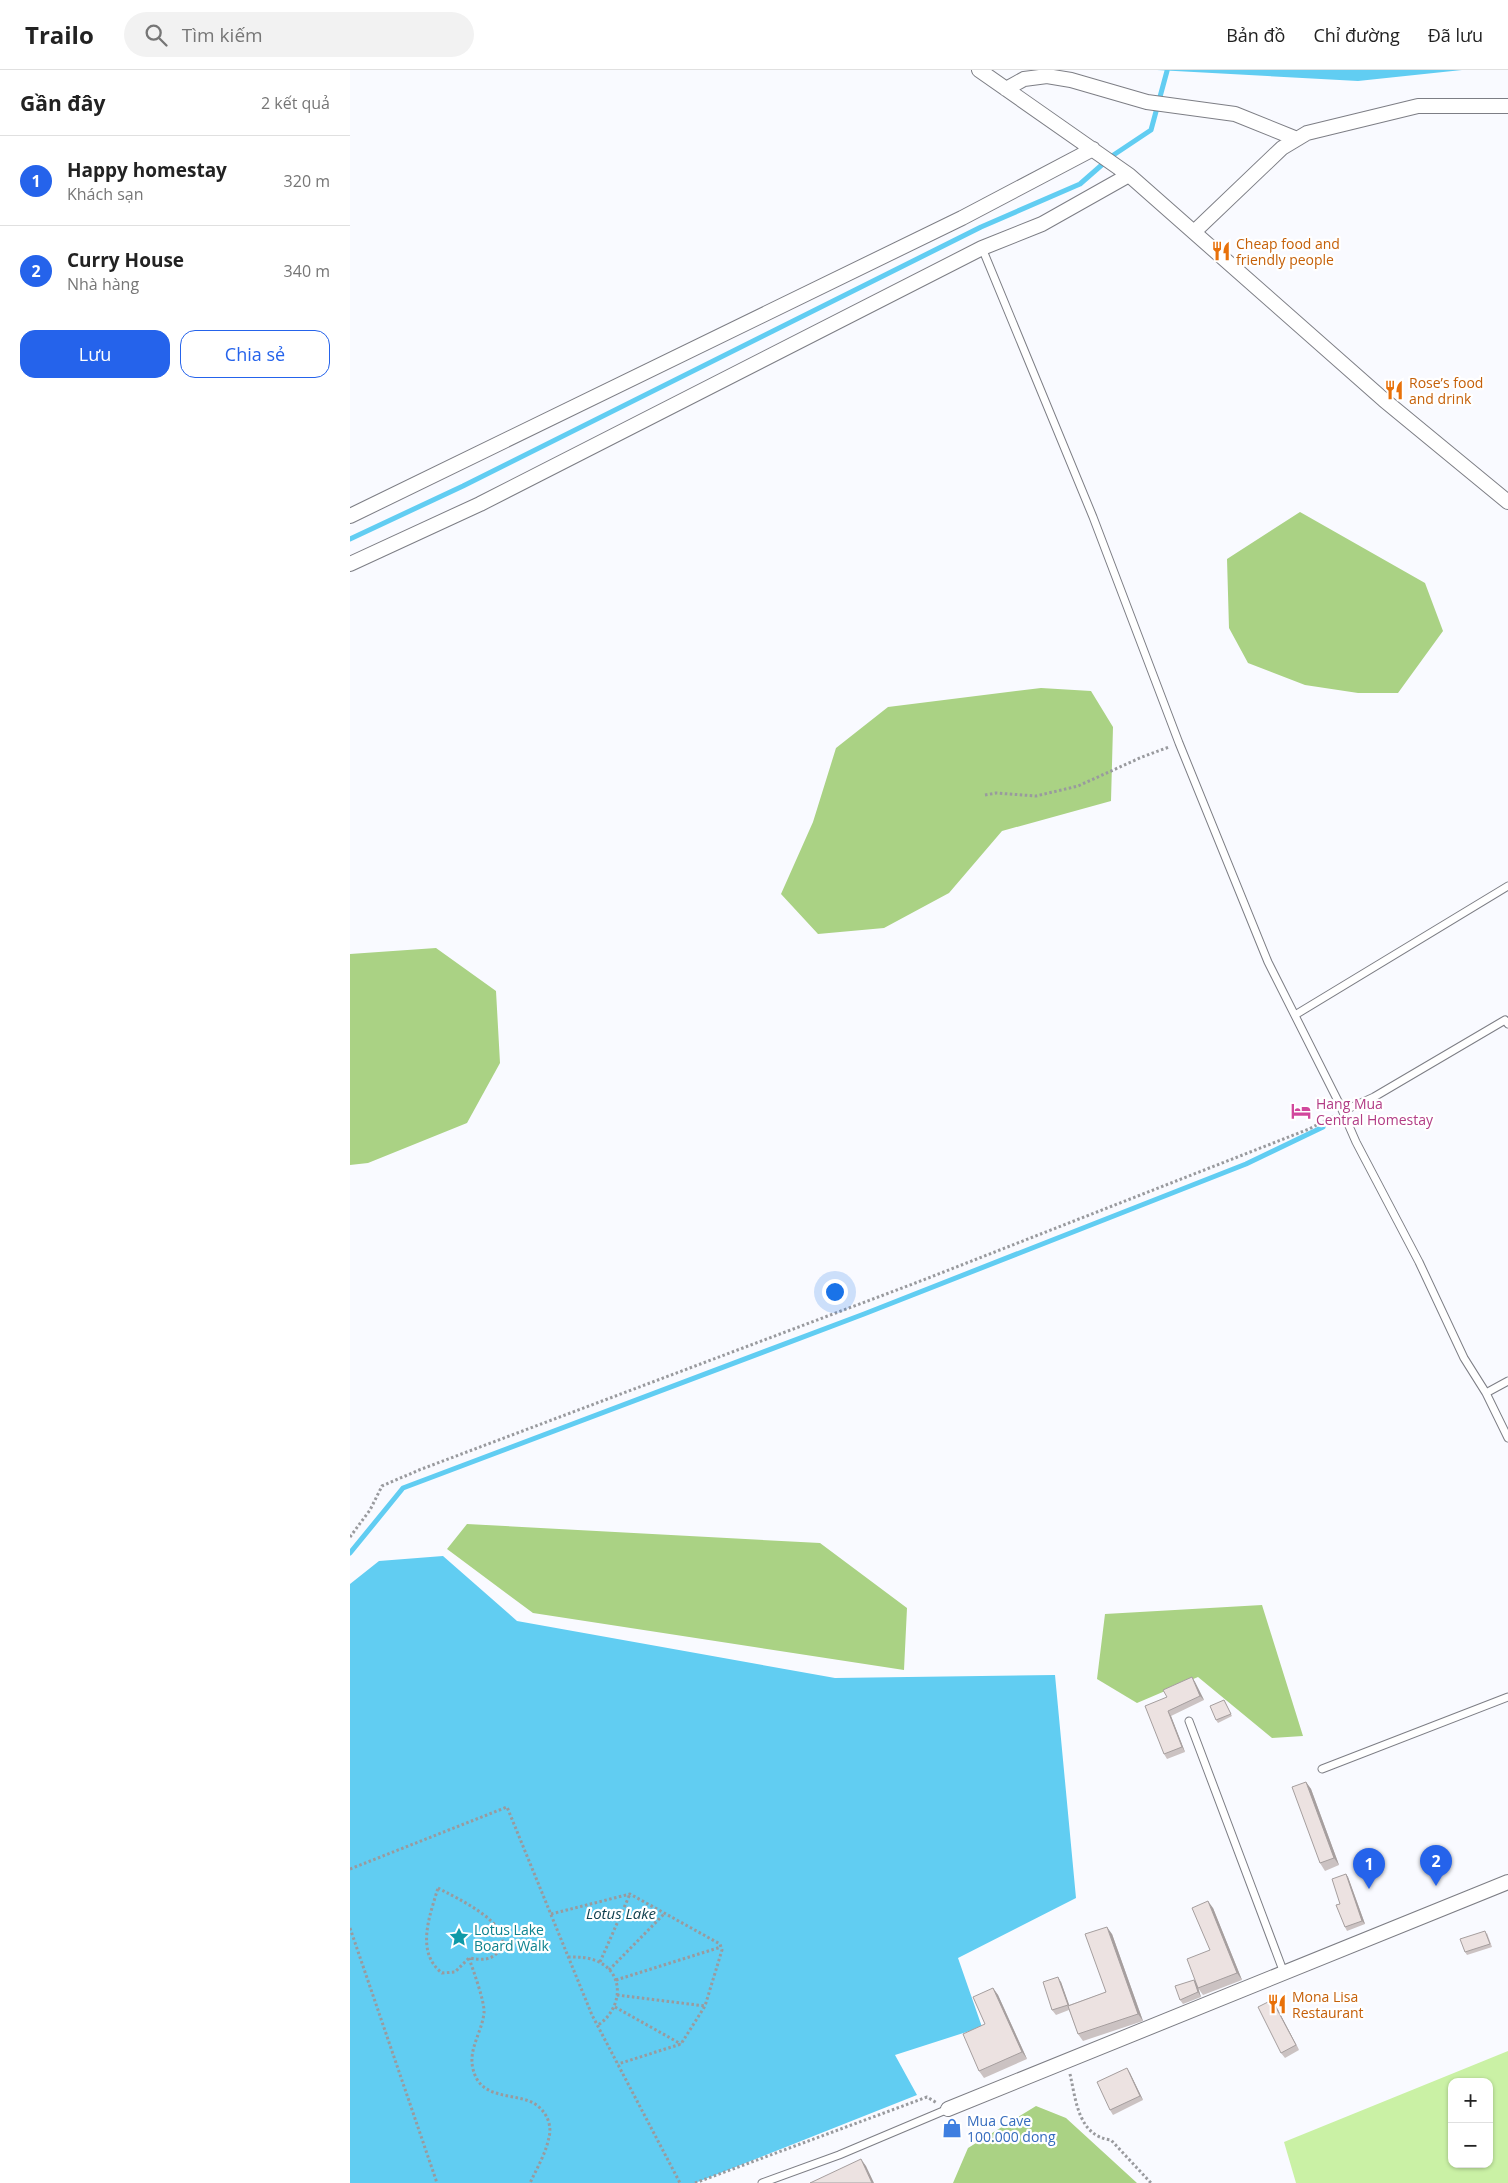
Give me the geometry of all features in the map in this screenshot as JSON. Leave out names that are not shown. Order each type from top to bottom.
[{"type":"street","points":[[979,70],[1129,175],[1384,400],[1508,502]]},
{"type":"street","points":[[1006,89],[1024,80],[1046,76],[1071,80],[1147,102],[1235,114],[1297,139]]},
{"type":"street","points":[[1194,232],[1282,148],[1307,132],[1418,106],[1508,106]]},
{"type":"street","points":[[350,516],[962,218],[1103,156]]},
{"type":"street","points":[[350,564],[480,504],[982,248],[1042,224],[1129,175]]},
{"type":"street","points":[[948,2109],[1508,1882]]},
{"type":"lane","points":[[982,248],[1093,517],[1179,743],[1268,962],[1343,1111],[1356,1142],[1419,1262],[1464,1358],[1486,1393],[1508,1438]]},
{"type":"lane","points":[[1295,1015],[1508,886]]},
{"type":"lane","points":[[1343,1111],[1374,1098],[1505,1020],[1508,1024]]},
{"type":"lane","points":[[1486,1393],[1508,1382]]},
{"type":"lane","points":[[1322,1770],[1508,1697]]},
{"type":"lane","points":[[1188,1721],[1285,1974]]},
{"type":"lane","points":[[762,2183],[840,2155],[948,2109]]},
{"type":"path","points":[[985,795],[996,793],[1036,796],[1078,786],[1142,757],[1179,743]]},
{"type":"path","points":[[350,1537],[370,1510],[382,1486],[391,1482],[918,1282],[1309,1129],[1343,1111]]},
{"type":"path","points":[[350,1869],[507,1808],[598,2026],[680,2183]]},
{"type":"path","points":[[438,1888],[493,1921],[501,1931],[502,1941],[500,1950],[492,1958],[482,1960],[469,1958],[455,1972],[442,1973],[434,1967],[428,1956],[426,1945],[429,1918],[438,1888]]},
{"type":"path","points":[[551,1914],[630,1894],[720,1944],[722,1950],[705,2006],[681,2044],[618,2064]]},
{"type":"path","points":[[600,1962],[630,1894]]},
{"type":"path","points":[[609,1970],[665,1913]]},
{"type":"path","points":[[350,1928],[437,2183]]},
{"type":"path","points":[[616,1980],[721,1947]]},
{"type":"path","points":[[568,1957],[584,1957],[600,1962],[616,1980],[617,1995],[615,2007],[608,2019],[598,2026]]},
{"type":"path","points":[[469,1958],[484,2012],[472,2052],[472,2068],[477,2080],[484,2087],[495,2092],[508,2097],[528,2100],[542,2108],[548,2120],[550,2135],[530,2183]]},
{"type":"path","points":[[617,1995],[705,2006]]},
{"type":"path","points":[[615,2007],[681,2044]]},
{"type":"path","points":[[1067,2062],[1079,2116],[1091,2134],[1101,2139],[1111,2140],[1151,2183]]},
{"type":"path","points":[[695,2183],[927,2097],[948,2109]]},
{"type":"green space","points":[[1300,512],[1425,583],[1443,631],[1398,693],[1358,693],[1305,685],[1248,663],[1229,628],[1227,559]]},
{"type":"green space","points":[[1041,688],[1091,691],[1113,727],[1111,801],[1002,831],[949,893],[884,928],[818,934],[781,894],[813,822],[836,748],[888,707]]},
{"type":"green space","points":[[436,948],[496,991],[500,1063],[467,1123],[368,1163],[350,1165],[350,954]]},
{"type":"green space","points":[[467,1524],[820,1543],[907,1608],[904,1670],[533,1613],[447,1549]]},
{"type":"green space","points":[[1262,1605],[1303,1736],[1272,1738],[1198,1677],[1137,1703],[1097,1679],[1105,1614]]},
{"type":"green space","points":[[1508,2051],[1508,2183],[1296,2183],[1284,2142]]},
{"type":"green space","points":[[1036,2106],[1066,2118],[1137,2183],[953,2183],[968,2148]]},
{"type":"water","points":[[1157,70],[1462,70],[1358,81]]},
{"type":"water","name":"Lotus Lake","points":[[443,1556],[517,1621],[835,1678],[1055,1675],[1076,1898],[958,1958],[982,2027],[895,2055],[917,2095],[695,2183],[350,2183],[350,1584],[379,1561]]},
{"type":"building","points":[[1192,1677],[1200,1696],[1168,1711],[1182,1747],[1164,1754],[1145,1706],[1167,1697],[1163,1690]]},
{"type":"building","points":[[1224,1700],[1231,1714],[1216,1720],[1210,1706]]},
{"type":"building","points":[[1306,1782],[1334,1858],[1320,1863],[1292,1787]]},
{"type":"building","points":[[1346,1874],[1362,1921],[1345,1927],[1336,1905],[1340,1904],[1332,1879]]},
{"type":"building","points":[[1208,1901],[1237,1973],[1198,1988],[1187,1959],[1210,1950],[1192,1908]]},
{"type":"building","points":[[1107,1927],[1138,2014],[1078,2034],[1068,2006],[1106,1992],[1085,1934]]},
{"type":"building","points":[[1485,1931],[1490,1944],[1465,1952],[1460,1939]]},
{"type":"building","points":[[1058,1977],[1068,2005],[1052,2010],[1043,1982]]},
{"type":"building","points":[[1194,1980],[1198,1992],[1180,2000],[1175,1986]]},
{"type":"building","points":[[993,1988],[1022,2052],[979,2071],[963,2034],[985,2024],[973,1997]]},
{"type":"building","points":[[1272,2000],[1296,2045],[1281,2053],[1258,2007]]},
{"type":"building","points":[[1127,2068],[1140,2096],[1110,2110],[1097,2082]]},
{"type":"building","points":[[861,2159],[872,2183],[810,2183]]},
{"type":"waterway","points":[[350,539],[463,486],[981,227],[1080,184],[1112,156],[1151,130],[1167,71]]},
{"type":"waterway","points":[[350,1553],[403,1488],[864,1314],[1246,1164],[1323,1127]]},
{"type":"place","name":"Cheap food and friendly people","points":[[1221,251]]},
{"type":"place","name":"Rose’s food and drink","points":[[1394,390]]},
{"type":"place","name":"Hang Mua Central Homestay","points":[[1301,1111]]},
{"type":"place","name":"Curry House","points":[[1436,1886]]},
{"type":"place","name":"Happy homestay","points":[[1369,1889]]},
{"type":"place","name":"Lotus Lake Board Walk","points":[[459,1937]]},
{"type":"place","name":"Mona Lisa Restaurant","points":[[1277,2004]]},
{"type":"place","name":"Mua Cave 100.000 dong","points":[[952,2128]]}]
